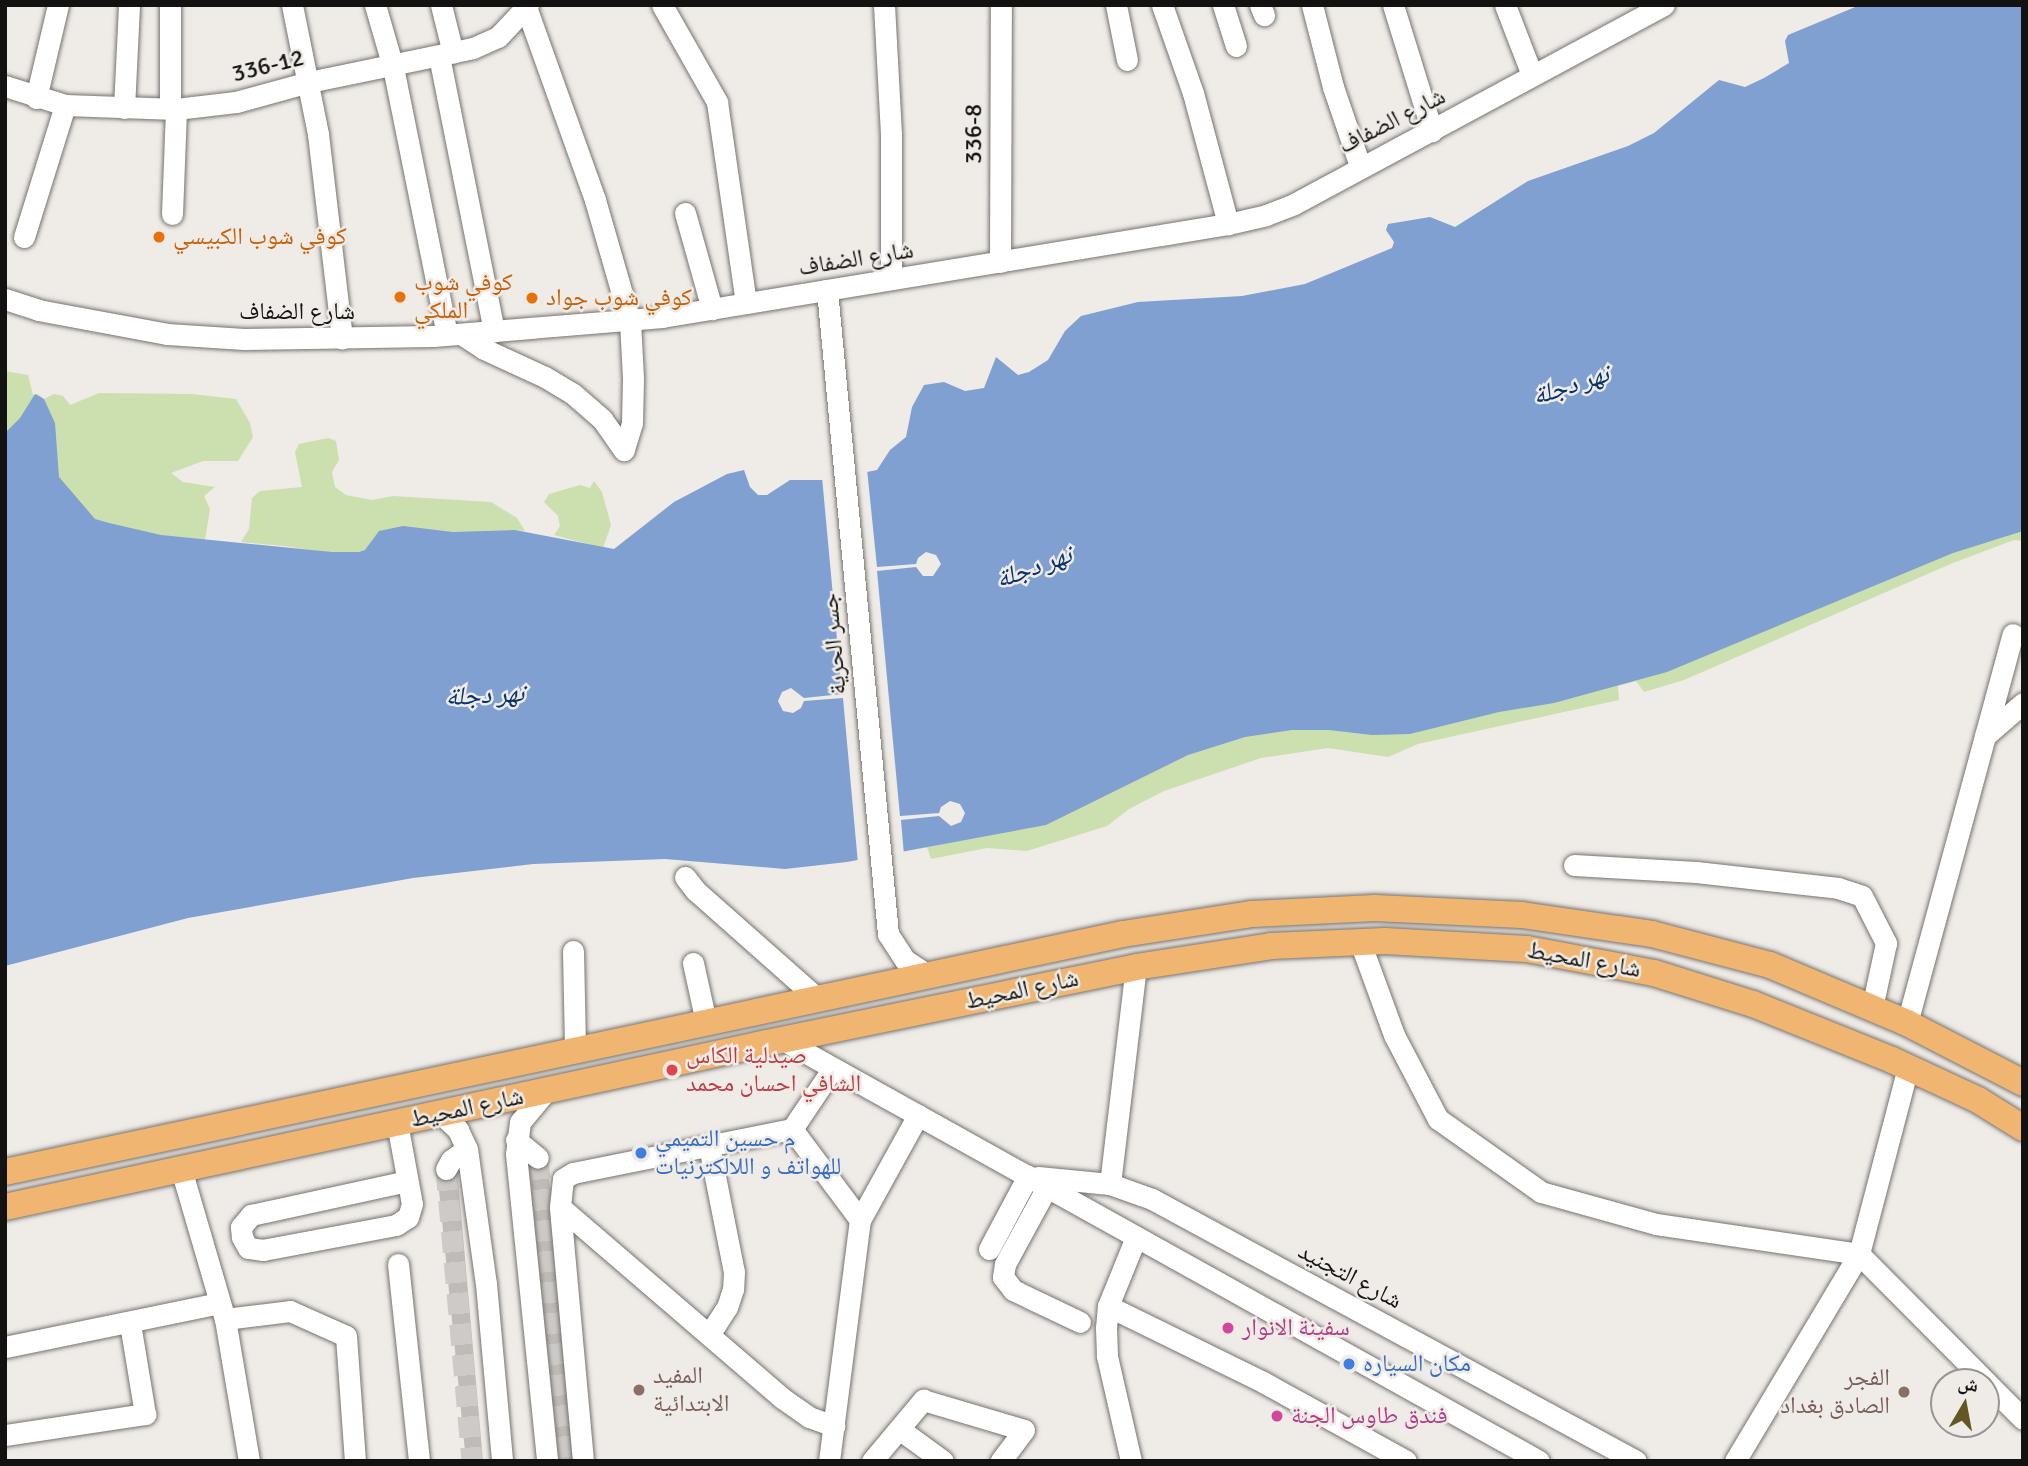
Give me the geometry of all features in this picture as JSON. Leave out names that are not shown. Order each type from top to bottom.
[{"type":"main road","name":"شارع المحيط","points":[[5,1172],[1123,934],[1252,914],[1375,908],[1534,917],[1652,934],[1770,965],[1907,1023],[2023,1083]]},
{"type":"main road","points":[[1495,947],[1503,933],[1498,914]]},
{"type":"main road","points":[[1532,950],[1526,931],[1534,917]]},
{"type":"main road","name":"شارع المحيط","points":[[5,1207],[1136,967],[1270,946],[1360,942],[1532,950],[1654,973],[1752,1004],[1908,1067],[1978,1100],[2023,1128]]},
{"type":"main road","points":[[967,966],[964,984],[976,1000]]},
{"type":"main road","points":[[926,975],[936,993],[932,1009]]},
{"type":"street","points":[[36,98],[58,5]]},
{"type":"street","points":[[124,108],[129,5]]},
{"type":"street","points":[[170,5],[172,214]]},
{"type":"street","points":[[292,5],[309,82],[332,236],[342,338]]},
{"type":"street","points":[[376,5],[393,67],[454,335],[545,377],[572,393],[602,419],[624,450],[632,423],[630,321],[595,200],[527,6]]},
{"type":"street","points":[[441,5],[446,55],[494,332]]},
{"type":"street","points":[[662,5],[717,102],[746,303]]},
{"type":"street","points":[[884,5],[891,134],[891,279]]},
{"type":"street","name":"336-8","points":[[1000,262],[1001,5]]},
{"type":"street","points":[[1116,5],[1127,60]]},
{"type":"street","points":[[1162,5],[1193,93],[1228,224]]},
{"type":"street","points":[[1223,5],[1236,46]]},
{"type":"street","points":[[1312,5],[1333,87],[1360,166]]},
{"type":"street","points":[[1393,5],[1432,131]]},
{"type":"street","points":[[1505,5],[1532,75]]},
{"type":"street","name":"336-12","points":[[5,86],[65,105],[173,108],[236,102],[309,82],[446,55],[498,37],[527,6]]},
{"type":"street","name":"شارع الضفاف","points":[[5,299],[38,310],[167,334],[342,338],[454,335],[630,321],[1228,224],[1266,215],[1294,204],[1654,8]]},
{"type":"street","points":[[24,237],[65,105]]},
{"type":"street","points":[[685,213],[712,309]]},
{"type":"street","name":"جسر الحرية","points":[[827,290],[888,934],[905,960],[926,975]]},
{"type":"street","points":[[1907,1023],[2013,634]]},
{"type":"street","points":[[1985,736],[2023,703]]},
{"type":"street","points":[[1574,866],[1696,872],[1838,888],[1862,897],[1886,943],[1872,1008]]},
{"type":"street","points":[[685,877],[696,891],[817,998]]},
{"type":"street","points":[[1360,942],[1394,1035],[1438,1118],[1541,1192],[1656,1224],[1858,1254],[1972,1368]]},
{"type":"street","points":[[573,951],[575,1050]]},
{"type":"street","points":[[693,963],[706,1022]]},
{"type":"street","points":[[1110,1184],[1136,967]]},
{"type":"street","name":"شارع التجنيد","points":[[783,1040],[1539,1461]]},
{"type":"street","points":[[1735,1461],[1858,1254],[1908,1067]]},
{"type":"street","points":[[583,1461],[560,1207],[561,1184],[573,1172],[792,1129],[833,1068]]},
{"type":"street","points":[[546,1091],[520,1122],[516,1140],[547,1461]]},
{"type":"street","points":[[440,1114],[458,1130],[467,1149],[486,1284],[502,1461]]},
{"type":"street","points":[[829,1461],[860,1220],[918,1115]]},
{"type":"street","points":[[397,1123],[412,1205],[408,1217],[397,1226],[263,1250],[248,1248],[242,1237],[241,1227],[251,1215],[407,1181]]},
{"type":"street","points":[[792,1129],[860,1220]]},
{"type":"street","points":[[516,1140],[538,1158]]},
{"type":"street","points":[[709,1146],[734,1272],[733,1290],[727,1307],[709,1335]]},
{"type":"street","points":[[446,1169],[451,1160],[467,1149]]},
{"type":"street","points":[[181,1169],[222,1311],[249,1461]]},
{"type":"street","points":[[989,1249],[1028,1176]]},
{"type":"street","name":"شارع التجنيد","points":[[1028,1176],[1110,1184],[1152,1199],[1636,1461]]},
{"type":"street","points":[[1047,1187],[1005,1264],[1003,1277],[1013,1290],[1080,1322]]},
{"type":"street","points":[[560,1207],[782,1398],[809,1417],[834,1426]]},
{"type":"street","points":[[1131,1461],[1107,1356],[1108,1306],[1136,1237]]},
{"type":"street","points":[[398,1264],[419,1461]]},
{"type":"street","points":[[1108,1306],[1263,1382],[1406,1461]]},
{"type":"street","points":[[5,1347],[130,1323],[222,1311],[290,1311],[346,1336],[355,1461]]},
{"type":"street","points":[[5,1435],[145,1414],[130,1323]]},
{"type":"street","points":[[2000,1396],[2023,1419]]},
{"type":"street","points":[[872,1461],[923,1400],[1024,1430],[1001,1461]]},
{"type":"street","points":[[899,1429],[943,1461]]},
{"type":"green space","points":[[5,371],[28,375],[33,395],[38,394],[44,399],[54,394],[63,396],[70,405],[99,393],[191,394],[236,399],[250,423],[253,437],[238,461],[203,461],[171,473],[183,482],[215,487],[204,496],[210,509],[205,540],[178,537],[171,544],[5,504]]},
{"type":"green space","points":[[328,438],[336,441],[339,460],[332,472],[335,487],[346,495],[372,500],[393,496],[491,502],[517,518],[525,531],[515,530],[436,569],[241,542],[249,529],[252,498],[260,491],[302,487],[295,452],[299,444]]},
{"type":"green space","points":[[594,481],[602,492],[611,525],[603,548],[554,535],[560,526],[558,516],[544,502],[549,494],[580,485],[590,488]]},
{"type":"green space","points":[[2023,503],[2023,541],[2014,540],[1953,563],[1684,680],[1644,692],[1636,681],[1618,686],[1619,700],[1418,744],[1388,757],[1328,748],[1261,758],[1164,791],[1129,809],[1107,826],[1027,851],[987,848],[931,859],[927,847],[967,839],[1109,775]]},
{"type":"water","name":"نهر دجلة","points":[[1860,5],[2023,5],[2023,531],[1953,553],[1667,672],[1554,703],[1499,712],[1410,734],[1372,735],[1329,730],[1292,730],[1245,737],[1188,755],[1046,825],[847,862],[785,869],[665,859],[533,864],[413,878],[188,918],[5,966],[5,433],[20,418],[35,394],[44,399],[55,423],[59,477],[95,519],[109,523],[161,535],[332,552],[365,550],[379,531],[403,526],[453,532],[515,530],[614,549],[674,502],[727,474],[744,470],[750,487],[758,495],[767,495],[790,480],[827,480],[877,470],[890,450],[906,437],[912,407],[924,385],[944,382],[965,391],[984,388],[996,357],[1018,375],[1029,372],[1048,360],[1065,331],[1081,316],[1138,302],[1242,296],[1305,284],[1392,248],[1394,242],[1386,230],[1388,224],[1430,217],[1455,227],[1528,181],[1628,146],[1654,133],[1719,80],[1745,87],[1764,78],[1789,63],[1785,41],[1788,35]]},
{"type":"pier","points":[[867,469],[877,567],[916,564],[918,558],[926,552],[936,555],[941,564],[933,576],[923,576],[916,567],[877,571],[900,816],[939,813],[941,807],[950,801],[960,804],[965,813],[961,822],[951,826],[939,816],[901,820],[904,855],[858,864],[843,698],[804,701],[801,708],[793,713],[783,711],[778,701],[782,692],[791,688],[804,698],[842,694],[822,477],[841,471]]},
{"type":"building","points":[[547,1157],[574,1461],[556,1461],[529,1159]]},
{"type":"building","points":[[457,1168],[483,1461],[466,1461],[437,1170]]},
{"type":"tunnel","points":[[538,1158],[567,1461]]},
{"type":"tunnel","points":[[446,1169],[472,1461]]},
{"type":"place","name":"كوفي شوب الكبيسي","points":[[159,237]]},
{"type":"place","name":"كوفي شوب الملكي","points":[[400,297]]},
{"type":"place","name":"كوفي شوب جواد","points":[[532,298]]},
{"type":"place","name":"صيدلية الكاس الشافي احسان محمد","points":[[672,1070]]},
{"type":"place","name":"م حسين التميمي للهواتف و اللالكترنيات","points":[[641,1153]]},
{"type":"place","name":"سفينة الانوار","points":[[1228,1328]]},
{"type":"place","name":"مكان السياره","points":[[1349,1364]]},
{"type":"place","name":"المفيد الابتدائية","points":[[639,1390]]},
{"type":"place","name":"الفجر الصادق بغداد","points":[[1904,1392]]},
{"type":"place","name":"فندق طاوس الجنة","points":[[1277,1416]]}]
